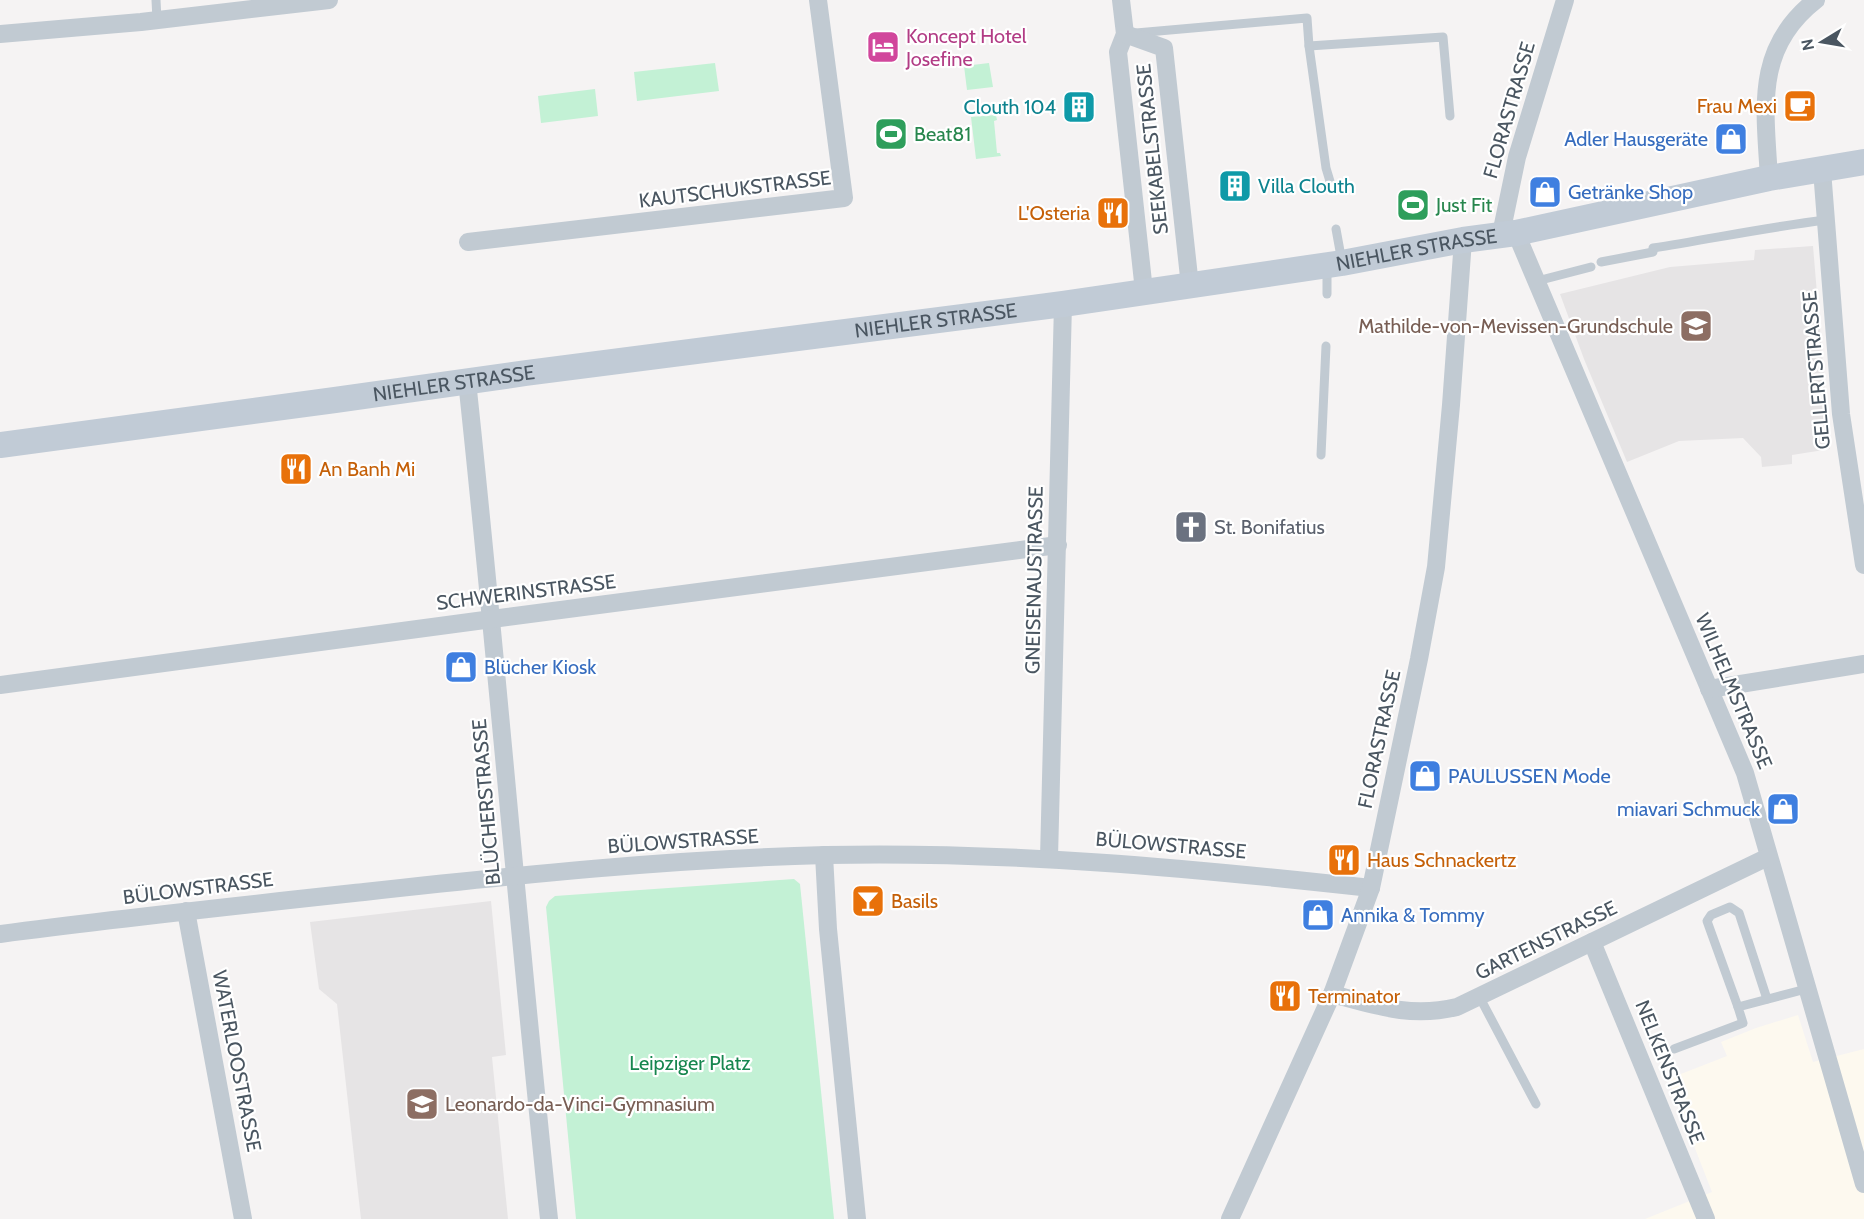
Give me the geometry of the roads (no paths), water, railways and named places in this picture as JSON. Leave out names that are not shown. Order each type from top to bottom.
[{"type":"street","points":[[0,34],[157,20],[329,0]]},
{"type":"street","name":"KAUTSCHUKSTRASSE","points":[[468,243],[844,198],[818,0]]},
{"type":"street","name":"SEEKABELSTRASSE","points":[[1121,0],[1125,34],[1118,52],[1144,291]]},
{"type":"street","name":"FLORASTRASSE","points":[[1509,233],[1517,158],[1565,0]]},
{"type":"street","points":[[1769,178],[1766,121],[1770,63],[1780,38],[1794,19],[1816,0]]},
{"type":"street","name":"SEEKABELSTRASSE","points":[[1125,34],[1164,48],[1190,286]]},
{"type":"street","name":"NIEHLER STRASSE","points":[[0,444],[1190,286],[1334,264],[1509,233],[1769,178],[1864,162]]},
{"type":"street","name":"GELLERTSTRASSE","points":[[1822,170],[1841,414],[1864,565]]},
{"type":"street","name":"WILHELMSTRASSE","points":[[1509,233],[1537,281],[1745,773],[1864,1184]]},
{"type":"street","name":"FLORASTRASSE","points":[[1230,1219],[1332,994],[1371,888],[1436,567],[1463,240]]},
{"type":"street","name":"GNEISENAUSTRASSE","points":[[1049,858],[1063,304]]},
{"type":"street","name":"BLÜCHERSTRASSE","points":[[467,381],[492,619],[534,1086],[549,1219]]},
{"type":"street","name":"SCHWERINSTRASSE","points":[[0,686],[1058,545]]},
{"type":"street","points":[[1708,689],[1864,664]]},
{"type":"street","points":[[824,855],[828,929],[858,1219]]},
{"type":"street","name":"BÜLOWSTRASSE","points":[[0,934],[516,875],[824,855],[1049,858],[1214,870],[1371,888]]},
{"type":"street","name":"GARTENSTRASSE","points":[[1332,994],[1371,1005],[1413,1012],[1435,1012],[1457,1007],[1768,857]]},
{"type":"street","name":"WATERLOOSTRASSE","points":[[186,911],[243,1219]]},
{"type":"street","name":"NELKENSTRASSE","points":[[1592,942],[1706,1219]]},
{"type":"lane","points":[[156,0],[157,20]]},
{"type":"lane","points":[[1125,34],[1307,18],[1326,168],[1332,188]]},
{"type":"lane","points":[[1309,46],[1443,37],[1450,116]]},
{"type":"lane","points":[[1600,262],[1743,234],[1760,228],[1826,220]]},
{"type":"lane","points":[[1327,294],[1334,264],[1336,229]]},
{"type":"lane","points":[[1537,281],[1591,267]]},
{"type":"lane","points":[[1321,455],[1326,346]]},
{"type":"lane","points":[[1674,1049],[1743,1023],[1707,921],[1711,915],[1730,907],[1739,913],[1767,999]]},
{"type":"lane","points":[[1738,1007],[1806,989]]},
{"type":"lane","points":[[1479,996],[1536,1104]]},
{"type":"place","name":"Koncept Hotel Josefine","points":[[883,47]]},
{"type":"place","name":"Frau Mexi","points":[[1800,106]]},
{"type":"place","name":"Clouth 104","points":[[1079,107]]},
{"type":"place","name":"Beat81","points":[[891,134]]},
{"type":"place","name":"Adler Hausgeräte","points":[[1731,139]]},
{"type":"place","name":"Villa Clouth","points":[[1235,186]]},
{"type":"place","name":"Getränke Shop","points":[[1545,192]]},
{"type":"place","name":"Just Fit","points":[[1413,205]]},
{"type":"place","name":"L'Osteria","points":[[1113,213]]},
{"type":"place","name":"Mathilde-von-Mevissen-Grundschule","points":[[1696,326]]},
{"type":"place","name":"An Banh Mi","points":[[296,469]]},
{"type":"place","name":"St. Bonifatius","points":[[1191,527]]},
{"type":"place","name":"Blücher Kiosk","points":[[461,667]]},
{"type":"place","name":"PAULUSSEN Mode","points":[[1425,776]]},
{"type":"place","name":"miavari Schmuck","points":[[1783,809]]},
{"type":"place","name":"Haus Schnackertz","points":[[1344,860]]},
{"type":"place","name":"Basils","points":[[868,901]]},
{"type":"place","name":"Annika & Tommy","points":[[1318,915]]},
{"type":"place","name":"Terminator","points":[[1285,996]]},
{"type":"place","name":"Leonardo-da-Vinci-Gymnasium","points":[[422,1104]]},
{"type":"park label","name":"Leipziger Platz","points":[[690,1063]]}]
